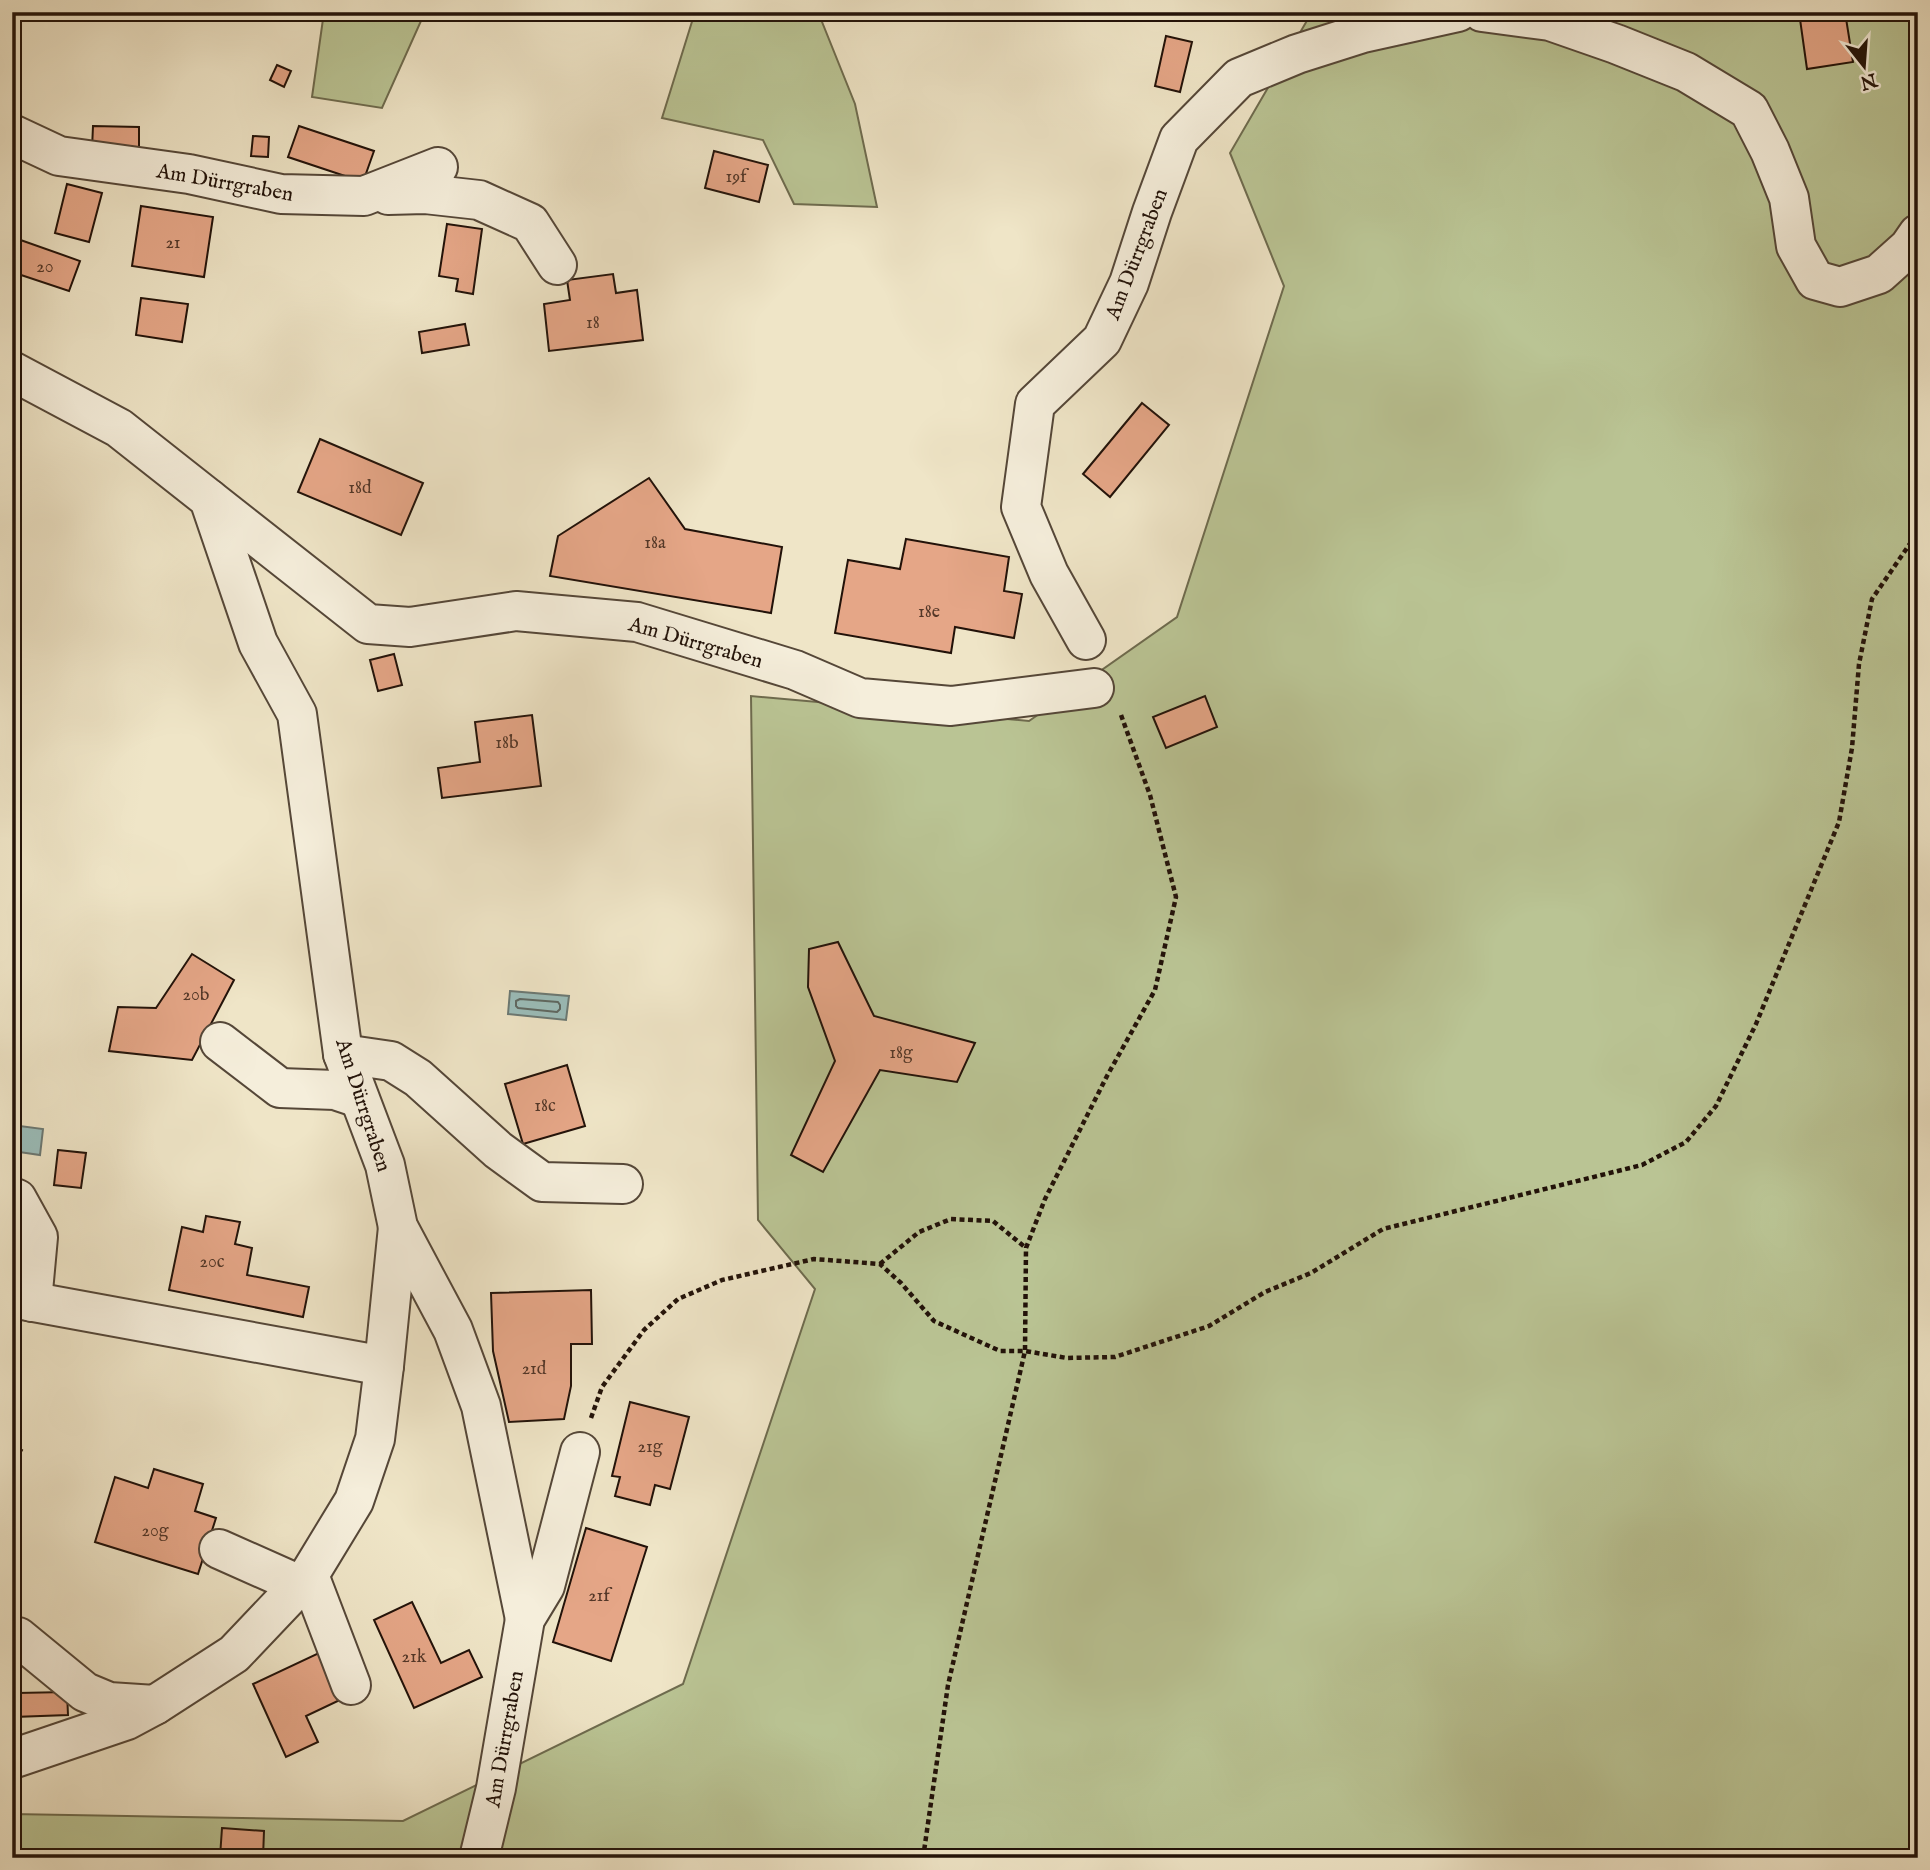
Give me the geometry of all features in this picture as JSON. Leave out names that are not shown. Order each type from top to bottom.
[{"type":"street","name":"Am Dürrgraben","points":[[1086,640],[1049,574],[1021,507],[1035,404],[1102,341],[1129,283],[1179,139],[1239,78],[1297,54],[1363,33],[1458,12]]},
{"type":"street","points":[[1482,12],[1550,21],[1616,44],[1686,72],[1749,110],[1770,151],[1789,198],[1796,246],[1815,281],[1840,287],[1879,274],[1909,247],[1918,234]]},
{"type":"street","name":"Am Dürrgraben","points":[[12,134],[59,156],[189,174],[281,194],[364,197],[438,167]]},
{"type":"street","points":[[364,197],[425,194],[479,200],[530,223],[557,265]]},
{"type":"street","name":"Am Dürrgraben","points":[[12,371],[119,428],[368,624],[410,627],[516,611],[638,622],[795,670],[860,698],[951,706],[1107,699]]},
{"type":"street","name":"Am Dürrgraben","points":[[209,499],[258,643],[297,714],[343,1054],[385,1165],[398,1227],[493,1403],[525,1619],[496,1788],[479,1858]]},
{"type":"street","points":[[220,1042],[280,1088],[335,1090],[359,1098]]},
{"type":"street","points":[[343,1054],[391,1061],[418,1078],[498,1150],[542,1182],[622,1184]]},
{"type":"street","points":[[12,1197],[17,1199],[38,1237],[22,1300],[384,1366]]},
{"type":"street","name":"Am Dürrgraben","points":[[12,1759],[127,1720],[155,1705],[234,1654],[304,1580],[354,1501],[375,1439],[398,1227]]},
{"type":"street","name":"Am Dürrgraben","points":[[525,1619],[545,1586],[580,1452]]},
{"type":"street","points":[[219,1549],[304,1580],[351,1685]]},
{"type":"street","points":[[18,1637],[85,1692],[108,1702],[155,1705]]},
{"type":"path","points":[[580,1452],[602,1387],[644,1330],[678,1300],[722,1280],[814,1259],[880,1264],[901,1283],[934,1321],[1000,1352],[1025,1351],[1067,1358],[1115,1357],[1209,1326],[1265,1292],[1311,1273],[1383,1229],[1642,1165],[1686,1142],[1716,1106],[1751,1036],[1839,821],[1853,748],[1859,663],[1872,599],[1918,532]]},
{"type":"path","points":[[923,1858],[948,1685],[1025,1351],[1026,1248],[1045,1199],[1107,1076],[1155,990],[1176,897],[1150,795],[1107,699]]},
{"type":"path","points":[[880,1264],[919,1232],[951,1219],[993,1221],[1026,1248]]},
{"type":"green space","points":[[324,12],[425,12],[382,108],[312,97]]},
{"type":"green space","points":[[695,12],[818,12],[855,104],[877,207],[794,204],[763,140],[662,118]]},
{"type":"green space","points":[[1312,12],[1918,12],[1918,1858],[12,1858],[12,1814],[403,1821],[683,1684],[815,1289],[758,1220],[751,696],[1029,721],[1177,617],[1284,286],[1230,153]]},
{"type":"water","points":[[510,991],[569,996],[566,1020],[508,1014]]},
{"type":"water","points":[[12,1125],[43,1129],[40,1155],[12,1151]]},
{"type":"building","points":[[1571,12],[1612,12],[1606,28]]},
{"type":"building","points":[[1799,12],[1845,12],[1853,62],[1807,69]]},
{"type":"building","points":[[1166,36],[1192,42],[1180,92],[1155,86]]},
{"type":"building","points":[[277,65],[291,71],[284,87],[270,80]]},
{"type":"building","points":[[93,126],[139,127],[139,151],[92,149]]},
{"type":"building","points":[[299,126],[374,151],[363,182],[288,157]]},
{"type":"building","points":[[253,136],[269,137],[268,157],[251,156]]},
{"type":"building","points":[[714,151],[768,165],[759,202],[705,188]]},
{"type":"building","points":[[67,184],[102,193],[89,242],[55,233]]},
{"type":"building","points":[[141,206],[213,217],[204,277],[132,266]]},
{"type":"building","points":[[447,224],[482,229],[473,294],[456,291],[458,279],[439,276]]},
{"type":"building","points":[[12,237],[80,261],[69,291],[12,272]]},
{"type":"building","points":[[613,274],[616,293],[637,290],[643,340],[549,351],[544,304],[570,300],[567,280]]},
{"type":"building","points":[[141,298],[188,304],[182,342],[136,335]]},
{"type":"building","points":[[465,324],[469,345],[422,353],[419,332]]},
{"type":"building","points":[[1142,403],[1169,425],[1110,497],[1083,474]]},
{"type":"building","points":[[320,439],[423,483],[401,535],[298,492]]},
{"type":"building","points":[[649,478],[685,529],[782,547],[771,613],[550,576],[558,536]]},
{"type":"building","points":[[906,539],[1009,557],[1004,591],[1022,594],[1014,638],[955,627],[951,653],[835,633],[848,560],[900,569]]},
{"type":"building","points":[[394,654],[402,685],[378,691],[370,660]]},
{"type":"building","points":[[1205,696],[1217,727],[1166,748],[1153,717]]},
{"type":"building","points":[[532,715],[541,786],[442,798],[438,768],[480,762],[475,722]]},
{"type":"building","points":[[838,942],[874,1016],[975,1043],[957,1082],[880,1070],[823,1172],[791,1155],[835,1061],[808,987],[809,949]]},
{"type":"building","points":[[192,954],[234,980],[192,1060],[109,1051],[118,1007],[156,1008]]},
{"type":"building","points":[[567,1065],[585,1126],[523,1144],[505,1084]]},
{"type":"building","points":[[58,1150],[86,1153],[81,1188],[54,1185]]},
{"type":"building","points":[[206,1216],[240,1222],[235,1244],[252,1248],[247,1275],[309,1287],[303,1317],[169,1290],[182,1227],[203,1232]]},
{"type":"building","points":[[591,1290],[592,1344],[571,1344],[571,1386],[564,1419],[509,1422],[493,1351],[491,1293]]},
{"type":"building","points":[[630,1402],[689,1417],[670,1489],[655,1485],[650,1505],[615,1496],[620,1477],[612,1476]]},
{"type":"building","points":[[12,1444],[22,1450],[12,1468]]},
{"type":"building","points":[[154,1469],[203,1484],[195,1511],[216,1518],[198,1574],[95,1542],[115,1477],[148,1488]]},
{"type":"building","points":[[586,1528],[647,1547],[611,1661],[553,1642]]},
{"type":"building","points":[[412,1602],[441,1663],[469,1650],[482,1677],[414,1708],[374,1620]]},
{"type":"building","points":[[12,1652],[16,1652],[17,1693],[67,1692],[68,1715],[14,1717],[15,1729],[12,1730]]},
{"type":"building","points":[[321,1652],[342,1699],[306,1716],[318,1742],[286,1757],[253,1684]]},
{"type":"building","points":[[222,1828],[264,1831],[263,1858],[220,1857]]}]
